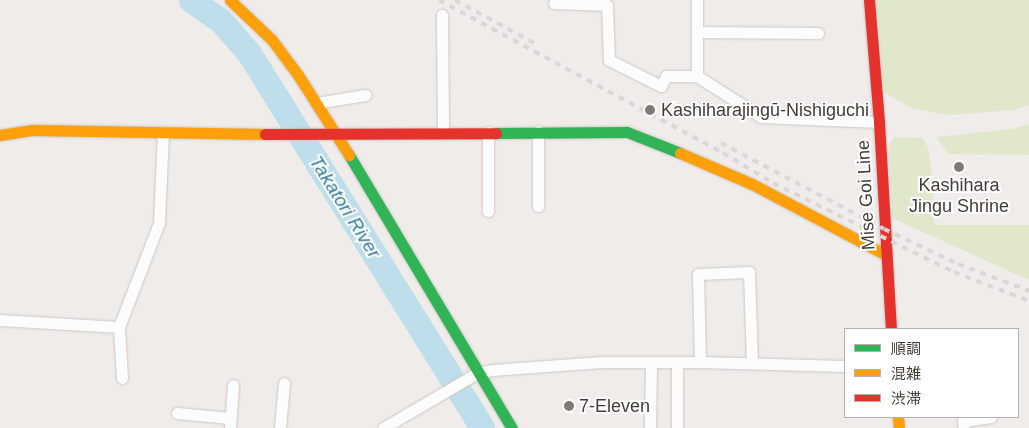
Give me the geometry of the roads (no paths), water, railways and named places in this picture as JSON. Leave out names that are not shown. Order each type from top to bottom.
[{"type":"street","points":[[230,0],[272,40],[317,103],[475,374],[512,428]]},
{"type":"street","points":[[697,0],[697,76]]},
{"type":"street","name":"Mise Goi Line","points":[[869,0],[879,122],[891,328]]},
{"type":"street","points":[[554,3],[607,5],[609,60],[661,86],[666,76],[697,76],[762,117],[879,122]]},
{"type":"street","points":[[442,15],[443,132]]},
{"type":"street","points":[[697,32],[818,33]]},
{"type":"street","points":[[317,103],[365,95]]},
{"type":"street","points":[[0,135],[33,130],[276,134],[613,131],[642,136],[765,191],[886,255]]},
{"type":"street","points":[[122,378],[119,328],[159,223],[163,132]]},
{"type":"street","points":[[488,132],[488,211]]},
{"type":"street","points":[[538,132],[538,206]]},
{"type":"street","points":[[700,362],[698,274],[749,272],[752,363]]},
{"type":"street","points":[[0,320],[119,328]]},
{"type":"street","points":[[650,428],[651,362]]},
{"type":"street","points":[[383,428],[475,374],[543,366],[651,362],[844,366]]},
{"type":"street","points":[[677,362],[677,428]]},
{"type":"street","points":[[280,428],[284,384]]},
{"type":"street","points":[[177,413],[230,423],[233,385]]},
{"type":"street","points":[[964,428],[963,421],[984,418]]},
{"type":"waterway","name":"Takatori River","points":[[191,0],[220,20],[249,53],[482,428]]},
{"type":"railway","points":[[439,0],[723,153],[773,183],[954,272],[1029,301]]},
{"type":"railway","points":[[455,0],[536,44]]},
{"type":"railway","points":[[721,143],[884,229],[958,264],[1029,291]]},
{"type":"place","name":"Kashiharajingū-Nishiguchi","points":[[650,110]]},
{"type":"place","name":"Kashihara Jingu Shrine","points":[[959,167]]},
{"type":"place","name":"7-Eleven","points":[[569,406]]}]
